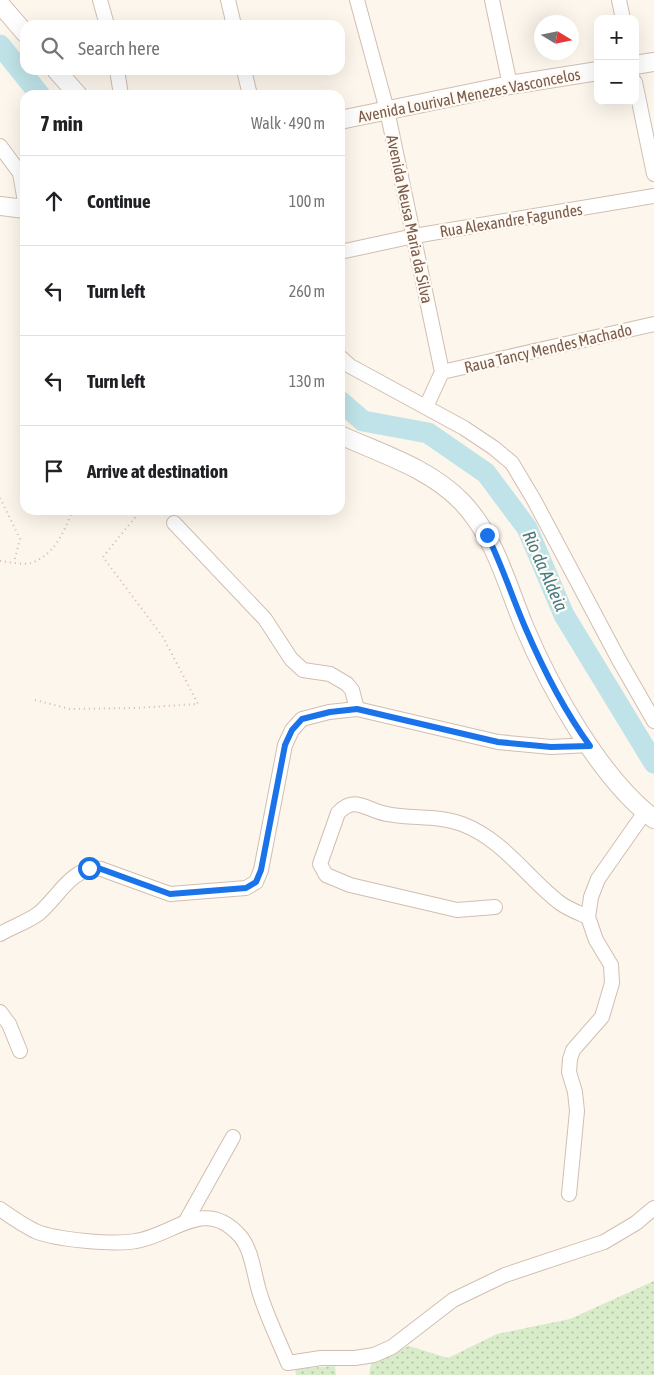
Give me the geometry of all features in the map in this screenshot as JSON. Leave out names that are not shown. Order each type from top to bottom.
[{"type":"street","points":[[100,0],[106,20]]},
{"type":"street","points":[[228,0],[233,20]]},
{"type":"street","name":"Avenida Neusa Maria da Silva","points":[[358,0],[387,110],[442,372]]},
{"type":"street","points":[[492,0],[510,85]]},
{"type":"street","points":[[619,0],[621,15]]},
{"type":"street","points":[[0,4],[20,27]]},
{"type":"street","points":[[639,64],[654,62]]},
{"type":"street","name":"Avenida Lourival Menezes Vasconcelos","points":[[345,119],[510,85],[594,72]]},
{"type":"street","points":[[60,75],[74,90]]},
{"type":"street","points":[[118,75],[120,90]]},
{"type":"street","points":[[245,75],[249,90]]},
{"type":"street","points":[[639,101],[654,174]]},
{"type":"street","points":[[0,146],[20,172]]},
{"type":"street","name":"Rua Alexandre Fagundes","points":[[345,251],[414,236],[654,196]]},
{"type":"street","points":[[0,206],[20,208]]},
{"type":"street","name":"Raua Tancy Mendes Machado","points":[[442,372],[654,324]]},
{"type":"street","points":[[345,362],[480,438],[512,463],[534,500],[618,660],[654,721]]},
{"type":"street","points":[[426,407],[442,372]]},
{"type":"street","points":[[345,437],[414,467],[440,482],[478,522],[498,556],[525,627],[552,686],[590,746],[649,815],[598,879],[591,897],[588,917],[596,940],[611,965],[612,983],[602,1017],[573,1050],[570,1059],[569,1072],[577,1111],[569,1194]]},
{"type":"street","points":[[174,523],[265,619],[291,659],[303,670],[330,674],[347,684],[355,697],[357,709]]},
{"type":"street","points":[[0,934],[38,913],[78,873],[89,868],[101,869],[170,894],[246,888],[256,882],[261,870],[283,754],[292,730],[302,719],[330,712],[357,709],[498,742],[551,747],[590,746]]},
{"type":"street","points":[[495,907],[457,910],[350,885],[326,875],[320,864],[338,813],[344,806],[357,804],[386,814],[432,818],[462,824],[494,841],[561,904],[588,917]]},
{"type":"street","points":[[0,1012],[9,1024],[20,1051]]},
{"type":"street","points":[[186,1221],[233,1137]]},
{"type":"street","points":[[0,1209],[36,1231],[61,1238],[120,1243],[152,1237],[186,1221],[197,1218],[211,1218],[233,1229],[246,1246],[261,1298],[288,1363],[321,1358],[355,1358],[374,1355],[392,1347],[461,1296],[513,1272],[604,1242],[636,1223],[654,1208]]},
{"type":"path","points":[[0,498],[20,539],[14,562]]},
{"type":"path","points":[[0,561],[30,563],[51,551],[62,535],[71,515]]},
{"type":"path","points":[[35,700],[70,709],[135,708],[198,704],[162,637],[103,557],[137,515]]},
{"type":"green space","points":[[654,1281],[654,1375],[369,1375],[371,1364],[409,1346],[448,1358],[497,1334],[570,1319]]},
{"type":"green space","points":[[335,1366],[336,1375],[296,1375],[295,1369]]},
{"type":"waterway","name":"Rio da Aldeia","points":[[0,45],[20,70]]},
{"type":"waterway","name":"Rio da Aldeia","points":[[24,75],[36,90]]},
{"type":"waterway","name":"Rio da Aldeia","points":[[345,405],[363,421],[428,433],[486,473],[527,528],[564,615],[654,763]]},
{"type":"route","points":[[89,868],[101,869],[170,894],[246,888],[256,882],[261,870],[274,811],[285,745],[292,730],[302,719],[330,712],[357,709],[498,742],[551,747],[590,746],[552,686],[525,627],[498,556],[487,535]]}]
